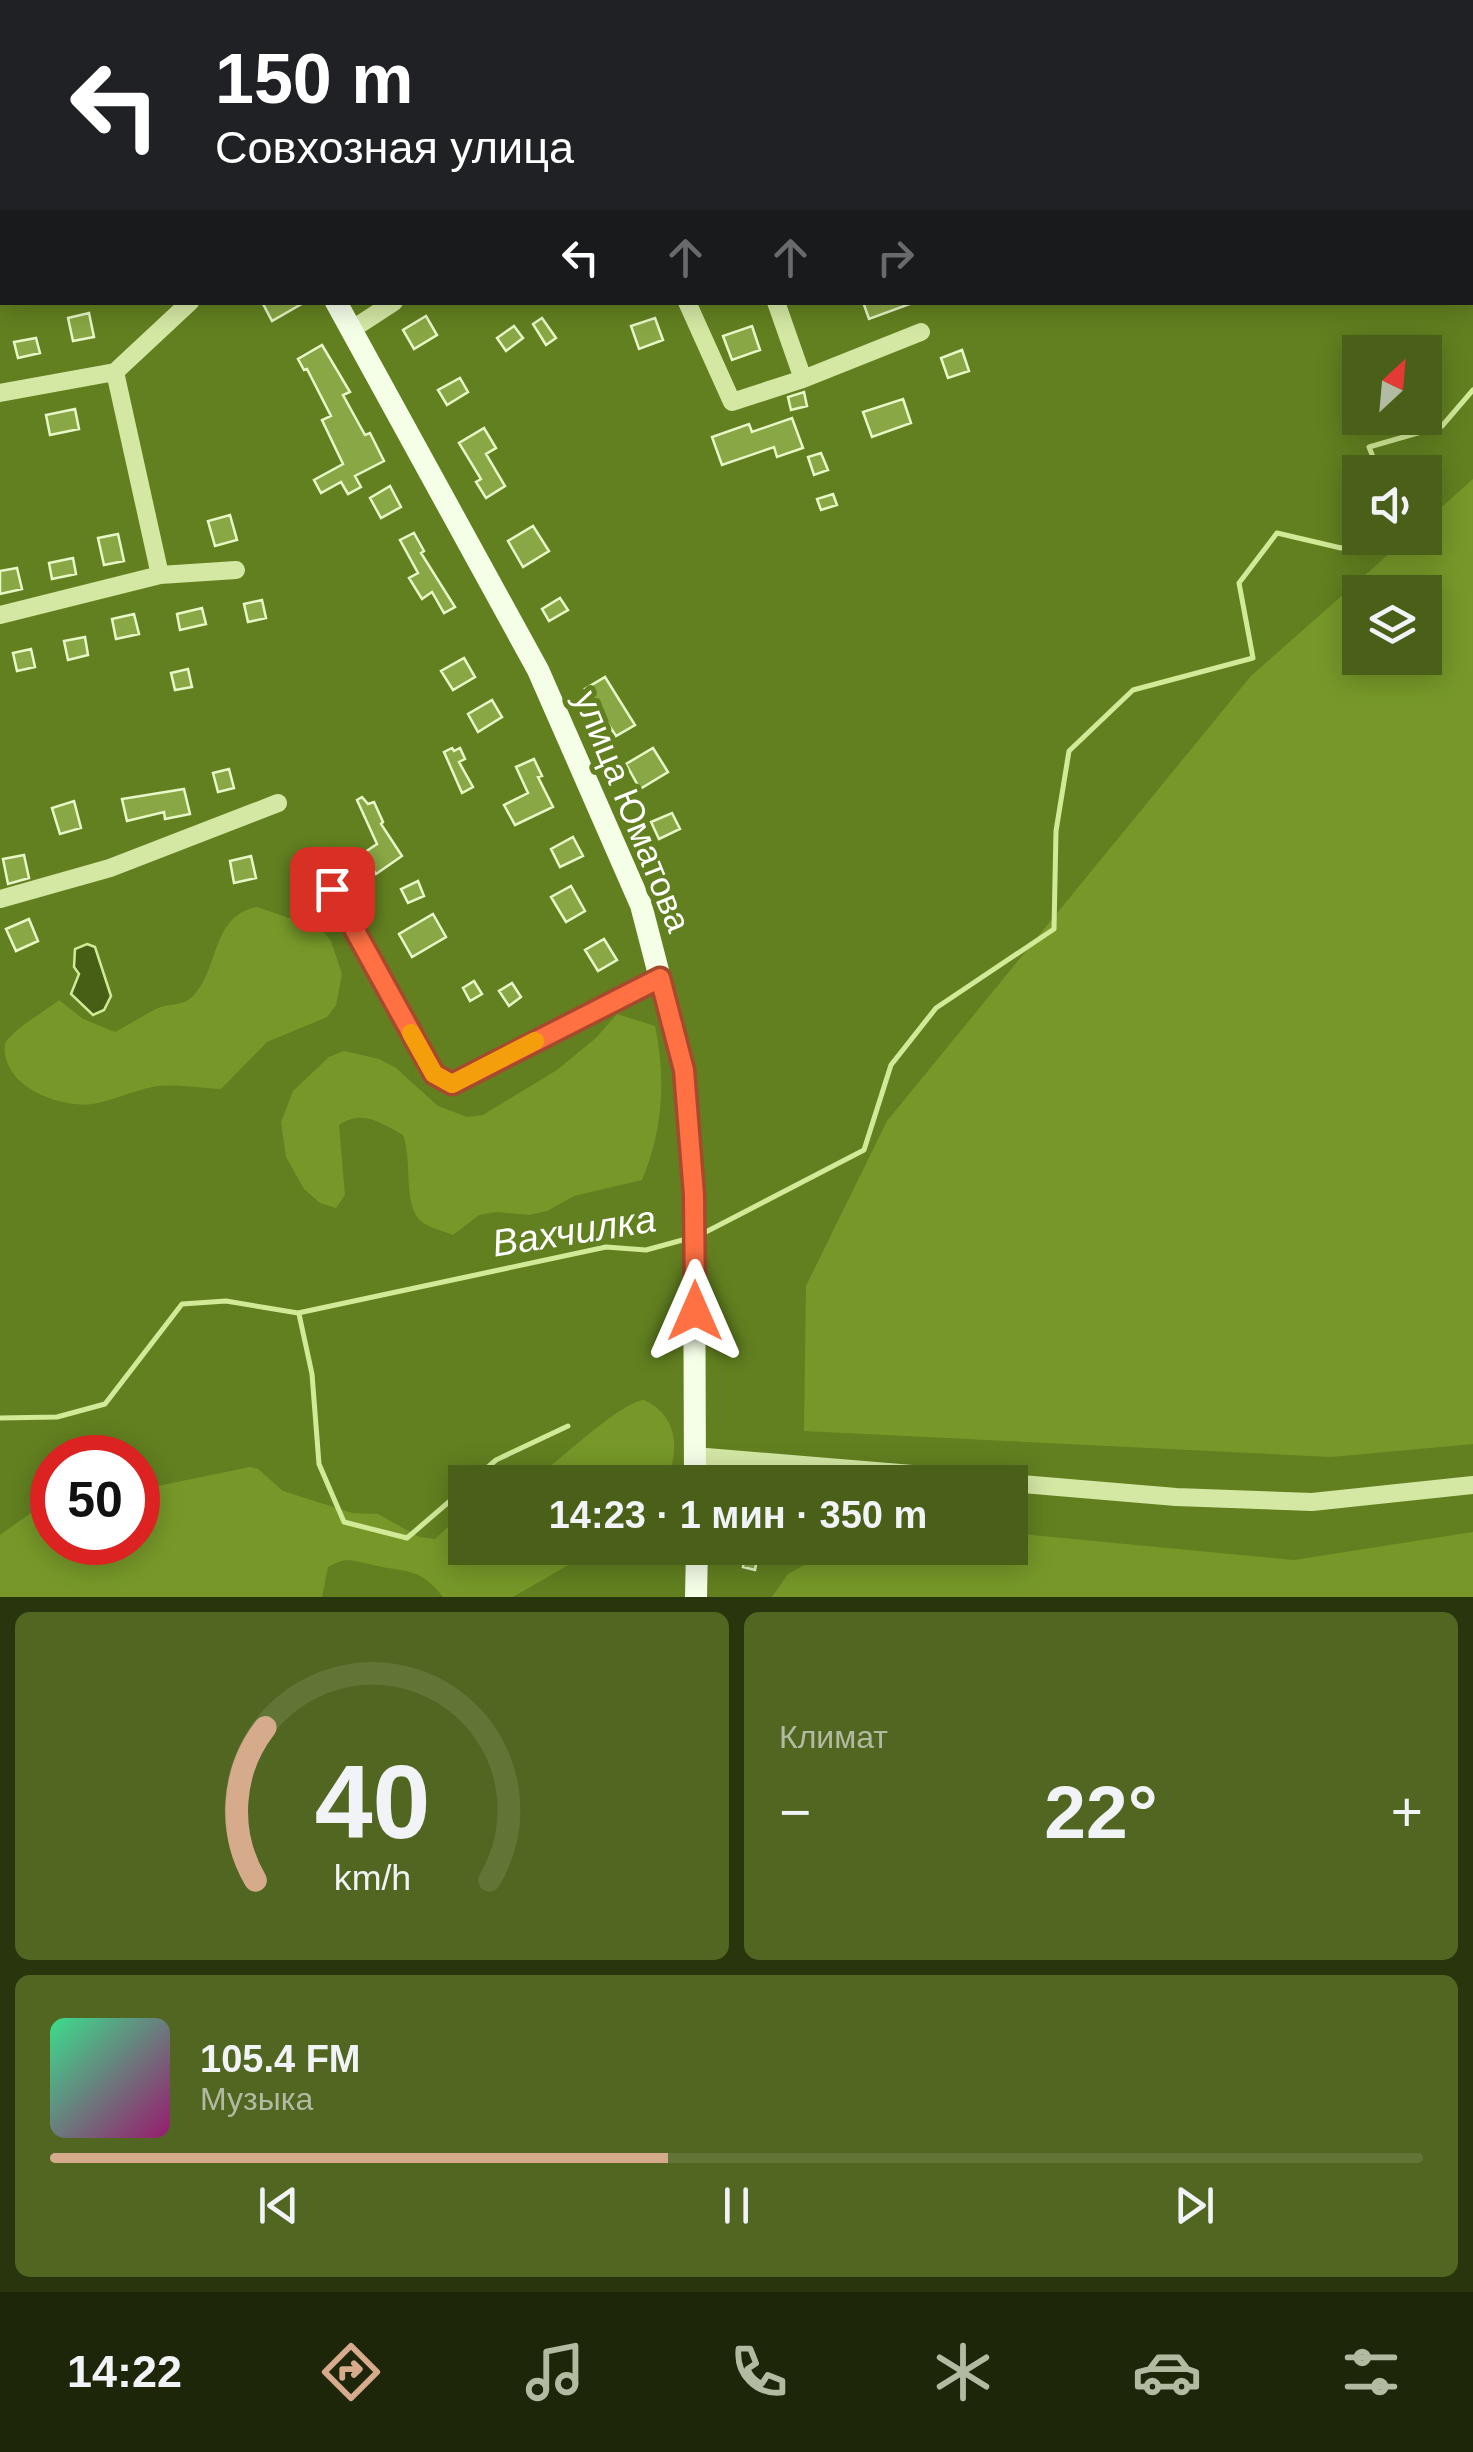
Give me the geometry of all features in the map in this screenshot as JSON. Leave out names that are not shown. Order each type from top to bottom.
[{"type":"main road","name":"улица Юматова","points":[[338,305],[538,670],[641,906],[684,1070],[696,1270],[694,1465]]},
{"type":"main road","points":[[696,1597],[697,1565]]},
{"type":"street","points":[[0,393],[115,372],[187,305]]},
{"type":"street","points":[[352,330],[390,305]]},
{"type":"street","points":[[688,305],[732,402],[803,379],[921,332]]},
{"type":"street","points":[[777,305],[803,379]]},
{"type":"street","points":[[115,372],[160,575]]},
{"type":"street","points":[[0,615],[160,575],[236,570]]},
{"type":"street","points":[[0,899],[110,868],[278,803]]},
{"type":"street","points":[[332,889],[434,1074],[452,1084],[660,978]]},
{"type":"street","points":[[694,1456],[803,1465]]},
{"type":"street","points":[[1028,1484],[1176,1497],[1312,1502],[1473,1485]]},
{"type":"shaded area","points":[[1473,479],[1473,1444],[1331,1457],[804,1431],[806,1286],[887,1121],[1251,676],[1342,596],[1342,675],[1442,675],[1442,575],[1365,575],[1388,555],[1442,555],[1442,507]]},
{"type":"shaded area","points":[[257,907],[321,929],[331,941],[342,974],[336,1005],[327,1017],[267,1042],[221,1089],[160,1086],[100,1103],[66,1103],[36,1092],[13,1072],[6,1059],[5,1043],[59,1000],[83,1019],[115,1032],[156,1009],[188,1000],[201,986],[231,921]]},
{"type":"shaded area","points":[[87,944],[95,947],[111,996],[104,1010],[93,1015],[71,994],[79,974],[74,967],[75,949]]},
{"type":"shaded area","points":[[617,1014],[655,1026],[660,1104],[654,1143],[642,1180],[574,1196],[547,1211],[529,1215],[479,1215],[453,1235],[425,1224],[416,1215],[403,1135],[379,1122],[356,1118],[339,1125],[345,1195],[336,1208],[320,1203],[304,1189],[286,1157],[281,1122],[293,1091],[329,1057],[344,1051],[379,1059],[396,1068],[438,1106],[467,1117],[483,1115],[557,1070],[596,1038]]},
{"type":"shaded area","points":[[644,1400],[670,1424],[674,1446],[671,1465],[552,1465],[604,1422]]},
{"type":"shaded area","points":[[250,1467],[258,1469],[283,1491],[352,1513],[378,1514],[419,1537],[435,1539],[448,1527],[448,1565],[569,1565],[513,1597],[443,1597],[419,1575],[350,1560],[328,1567],[322,1597],[0,1597],[0,1535],[30,1514],[30,1565],[160,1565],[160,1486]]},
{"type":"shaded area","points":[[1473,1532],[1473,1597],[772,1597],[788,1574],[804,1565],[1028,1565],[1028,1535],[1294,1560]]},
{"type":"building","points":[[264,305],[300,305],[272,321]]},
{"type":"building","points":[[864,305],[907,305],[869,319]]},
{"type":"building","points":[[89,313],[94,337],[73,341],[68,318]]},
{"type":"building","points":[[426,316],[437,335],[414,349],[403,330]]},
{"type":"building","points":[[542,318],[556,338],[546,345],[533,324]]},
{"type":"building","points":[[655,318],[663,340],[639,349],[631,326]]},
{"type":"building","points":[[514,326],[523,338],[506,351],[497,338]]},
{"type":"building","points":[[752,326],[760,350],[732,360],[723,336]]},
{"type":"building","points":[[36,338],[40,353],[18,358],[14,342]]},
{"type":"building","points":[[322,345],[350,392],[343,395],[384,461],[355,476],[361,487],[348,494],[341,482],[321,493],[314,480],[343,464],[322,420],[331,416],[298,359]]},
{"type":"building","points":[[962,350],[969,371],[948,378],[941,358]]},
{"type":"building","points":[[460,378],[468,392],[447,405],[438,390]]},
{"type":"building","points":[[804,392],[807,406],[791,410],[788,397]]},
{"type":"building","points":[[903,399],[911,423],[872,437],[863,412]]},
{"type":"building","points":[[75,409],[79,429],[50,435],[46,415]]},
{"type":"building","points":[[792,418],[803,448],[777,457],[774,447],[722,465],[712,437],[749,424],[752,432]]},
{"type":"building","points":[[484,428],[496,448],[486,454],[505,486],[486,498],[476,482],[481,479],[459,443]]},
{"type":"building","points":[[821,453],[828,470],[814,475],[808,457]]},
{"type":"building","points":[[390,486],[401,507],[381,518],[370,498]]},
{"type":"building","points":[[833,494],[837,505],[821,510],[817,499]]},
{"type":"building","points":[[230,515],[237,540],[215,546],[208,521]]},
{"type":"building","points":[[533,526],[549,551],[523,567],[508,541]]},
{"type":"building","points":[[414,533],[424,551],[421,553],[455,607],[444,613],[432,592],[422,599],[409,578],[418,573],[400,540]]},
{"type":"building","points":[[118,534],[124,561],[104,565],[98,538]]},
{"type":"building","points":[[73,558],[76,574],[52,579],[49,563]]},
{"type":"building","points":[[17,568],[22,589],[0,594],[0,571]]},
{"type":"building","points":[[560,598],[568,610],[549,621],[542,609]]},
{"type":"building","points":[[262,600],[266,618],[248,622],[244,604]]},
{"type":"building","points":[[202,608],[206,624],[180,630],[177,614]]},
{"type":"building","points":[[134,614],[139,634],[116,639],[112,619]]},
{"type":"building","points":[[85,637],[88,655],[68,660],[64,641]]},
{"type":"building","points":[[31,649],[35,667],[17,671],[13,653]]},
{"type":"building","points":[[464,658],[475,677],[453,690],[441,671]]},
{"type":"building","points":[[188,669],[192,687],[175,690],[171,673]]},
{"type":"building","points":[[605,677],[635,725],[616,736],[585,689]]},
{"type":"building","points":[[492,700],[502,717],[478,732],[468,714]]},
{"type":"building","points":[[460,748],[465,759],[459,762],[473,787],[462,793],[444,752]]},
{"type":"building","points":[[653,748],[668,772],[640,789],[626,764]]},
{"type":"building","points":[[534,759],[553,807],[515,825],[504,805],[528,793],[516,767]]},
{"type":"building","points":[[229,769],[234,788],[218,792],[213,773]]},
{"type":"building","points":[[184,789],[190,814],[165,819],[164,812],[127,821],[122,799]]},
{"type":"building","points":[[362,797],[368,804],[374,802],[381,824],[402,856],[376,874],[362,854],[377,844],[357,800]]},
{"type":"building","points":[[74,801],[81,828],[60,834],[52,808]]},
{"type":"building","points":[[672,813],[680,829],[659,839],[651,822]]},
{"type":"building","points":[[573,837],[583,856],[560,867],[551,849]]},
{"type":"building","points":[[24,855],[29,878],[8,884],[3,859]]},
{"type":"building","points":[[251,856],[256,878],[234,883],[230,861]]},
{"type":"building","points":[[418,881],[424,896],[408,903],[401,889]]},
{"type":"building","points":[[571,886],[585,911],[566,922],[551,897]]},
{"type":"building","points":[[433,914],[446,937],[412,957],[399,934]]},
{"type":"building","points":[[29,919],[38,941],[16,951],[6,929]]},
{"type":"building","points":[[604,939],[617,960],[598,971],[585,950]]},
{"type":"building","points":[[474,981],[482,994],[470,1001],[463,988]]},
{"type":"building","points":[[512,983],[521,997],[509,1006],[499,991]]},
{"type":"waterway","name":"Вахчилка","points":[[1372,455],[1369,447],[1442,426],[1473,390]]},
{"type":"waterway","name":"Вахчилка","points":[[700,1235],[864,1150],[891,1065],[936,1008],[1054,929],[1056,831],[1069,751],[1133,690],[1253,658],[1239,583],[1277,533],[1342,548]]},
{"type":"waterway","name":"Вахчилка","points":[[0,1418],[57,1417],[105,1404],[182,1304],[226,1301],[298,1313],[606,1247],[646,1250],[690,1238]]},
{"type":"waterway","points":[[299,1314],[312,1374],[319,1464],[344,1522],[407,1538],[448,1503]]},
{"type":"waterway","points":[[490,1465],[568,1426]]},
{"type":"slow traffic","points":[[411,1033],[434,1074],[452,1084],[535,1041]]},
{"type":"route","points":[[332,889],[434,1074],[452,1084],[660,978],[684,1070],[694,1195],[695,1311]]}]
